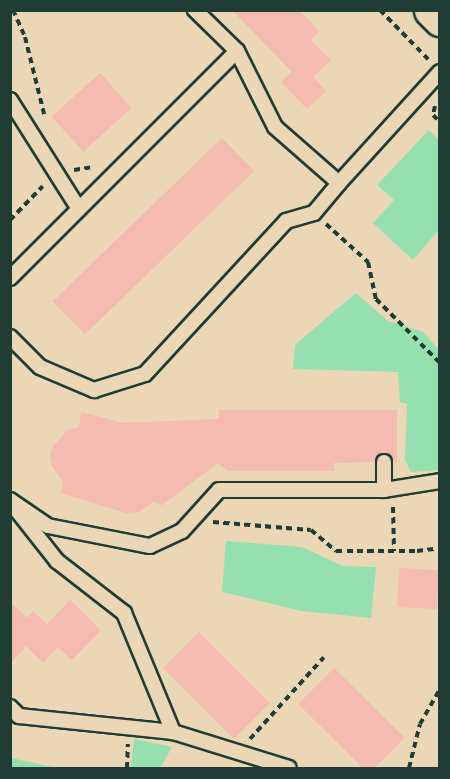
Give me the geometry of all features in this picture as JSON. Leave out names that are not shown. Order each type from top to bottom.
[{"type":"street","points":[[431,10],[440,19]]},
{"type":"lane","points":[[195,10],[237,51],[275,127],[339,183]]},
{"type":"lane","points":[[10,278],[237,51]]},
{"type":"lane","points":[[10,337],[40,368],[94,390],[145,374],[286,221],[314,213],[436,67]]},
{"type":"lane","points":[[10,100],[79,209]]},
{"type":"lane","points":[[384,462],[389,489]]},
{"type":"lane","points":[[10,502],[48,526],[150,546],[182,531],[219,490],[389,489],[440,481]]},
{"type":"lane","points":[[10,502],[57,561],[124,614],[173,732]]},
{"type":"lane","points":[[10,707],[19,716],[173,732],[289,768]]},
{"type":"path","points":[[380,10],[436,67]]},
{"type":"path","points":[[56,172],[125,163]]},
{"type":"path","points":[[314,213],[368,262],[376,299],[440,363]]},
{"type":"path","points":[[389,489],[394,551]]},
{"type":"path","points":[[192,520],[311,530],[336,551],[440,548]]},
{"type":"path","points":[[238,752],[324,657]]},
{"type":"path","points":[[409,768],[420,724],[440,689]]},
{"type":"path","points":[[127,768],[129,728]]},
{"type":"green space","points":[[429,130],[439,140],[439,230],[413,260],[373,223],[394,200],[377,185]]},
{"type":"green space","points":[[356,293],[388,321],[423,332],[439,350],[439,470],[411,472],[405,460],[407,404],[400,402],[398,372],[293,369],[295,345]]},
{"type":"green space","points":[[226,541],[302,547],[343,566],[376,567],[371,618],[302,611],[222,592]]},
{"type":"green space","points":[[134,739],[172,747],[160,768],[131,768]]},
{"type":"green space","points":[[11,758],[57,768],[11,768]]},
{"type":"building","points":[[232,10],[299,10],[319,31],[311,40],[331,60],[313,77],[326,91],[307,109],[281,82],[292,72]]},
{"type":"building","points":[[100,73],[131,108],[83,151],[52,116]]},
{"type":"building","points":[[222,138],[254,171],[85,334],[53,301]]},
{"type":"building","points":[[219,410],[397,410],[397,462],[393,462],[389,455],[383,453],[377,457],[375,462],[334,463],[334,471],[228,471],[218,463],[162,505],[153,502],[139,512],[126,513],[61,493],[63,482],[52,466],[50,456],[52,448],[67,430],[79,427],[81,412],[123,423],[219,419]]},
{"type":"building","points":[[399,568],[439,570],[437,609],[397,607]]},
{"type":"building","points":[[70,600],[101,630],[72,660],[58,647],[43,663],[26,646],[10,664],[10,602],[27,618],[33,611],[47,624]]},
{"type":"building","points":[[199,632],[270,703],[234,739],[163,668]]},
{"type":"building","points":[[334,668],[405,738],[374,768],[363,768],[298,704]]}]
